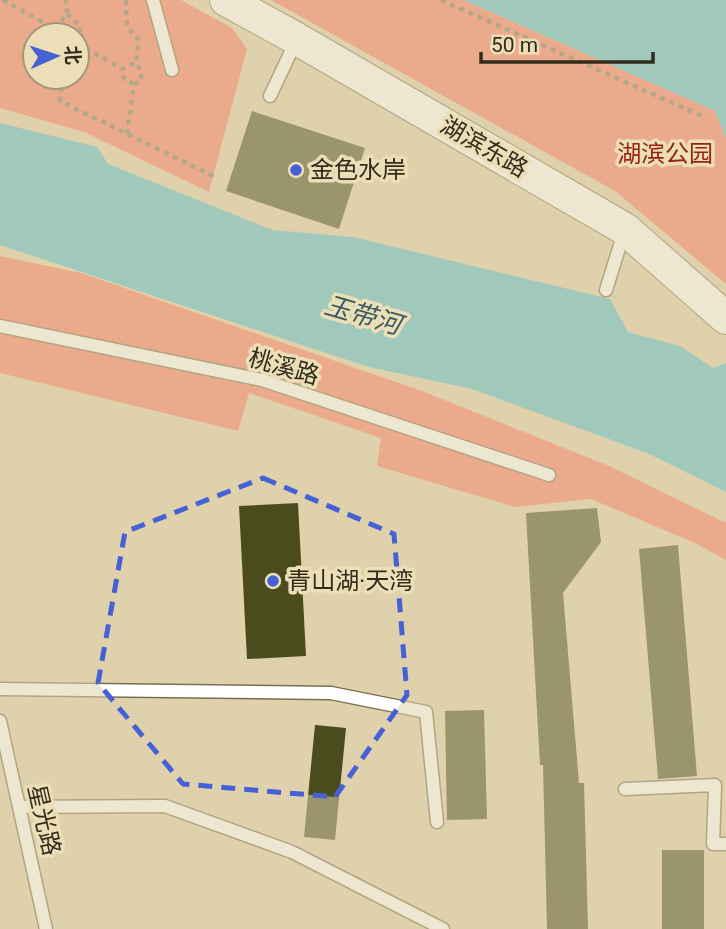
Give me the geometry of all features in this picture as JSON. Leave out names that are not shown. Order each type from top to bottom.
[{"type":"street","name":"湖滨东路","points":[[226,0],[625,229],[726,318]]},
{"type":"lane","points":[[153,0],[172,69]]},
{"type":"lane","points":[[270,96],[297,39]]},
{"type":"lane","points":[[606,290],[625,229]]},
{"type":"lane","name":"桃溪路","points":[[0,326],[262,380],[548,475]]},
{"type":"lane","points":[[0,689],[331,694],[426,712],[437,822]]},
{"type":"lane","name":"星光路","points":[[0,721],[46,929]]},
{"type":"lane","points":[[625,789],[715,785],[713,844],[726,844]]},
{"type":"lane","points":[[19,807],[165,806],[292,852],[443,929]]},
{"type":"path","points":[[1,0],[40,21]]},
{"type":"path","points":[[61,21],[67,14],[66,0]]},
{"type":"path","points":[[126,0],[127,26],[139,40],[136,62],[141,71],[141,80],[134,84]]},
{"type":"path","points":[[441,0],[704,117]]},
{"type":"path","points":[[67,14],[75,21]]},
{"type":"path","points":[[91,51],[122,69],[124,79],[134,84]]},
{"type":"path","points":[[122,69],[136,62]]},
{"type":"path","points":[[127,134],[134,84]]},
{"type":"path","points":[[61,91],[60,101],[213,176]]},
{"type":"highlighted area","points":[[263,478],[394,534],[407,695],[335,797],[183,784],[98,683],[125,532]]},
{"type":"green space","points":[[0,0],[181,0],[232,28],[247,49],[209,192],[84,132],[0,108]]},
{"type":"green space","name":"湖滨公园","points":[[271,0],[464,0],[715,111],[726,138],[726,284],[615,191]]},
{"type":"green space","points":[[0,256],[81,273],[422,391],[609,466],[726,523],[726,560],[695,543],[591,499],[515,507],[377,466],[381,438],[249,393],[238,431],[0,373]]},
{"type":"water","points":[[464,0],[726,0],[726,138],[715,111]]},
{"type":"water","name":"玉带河","points":[[0,123],[97,147],[108,164],[272,230],[353,237],[610,299],[628,332],[680,346],[713,368],[726,363],[726,492],[647,453],[472,389],[369,367],[0,245]]},
{"type":"building","name":"金色水岸","points":[[252,111],[365,148],[339,229],[226,191]]},
{"type":"building","name":"青山湖·天湾","points":[[298,503],[306,656],[247,659],[239,506]]},
{"type":"building","points":[[597,508],[601,542],[563,593],[579,783],[584,783],[588,929],[547,929],[543,765],[540,765],[526,513]]},
{"type":"building","points":[[678,545],[697,776],[658,779],[639,549]]},
{"type":"building","points":[[484,710],[487,819],[447,820],[445,711]]},
{"type":"building","points":[[315,725],[346,728],[335,840],[304,837]]},
{"type":"building","points":[[662,850],[704,850],[704,929],[662,929]]},
{"type":"place","name":"金色水岸","points":[[296,170]]},
{"type":"place","name":"青山湖·天湾","points":[[273,581]]}]
